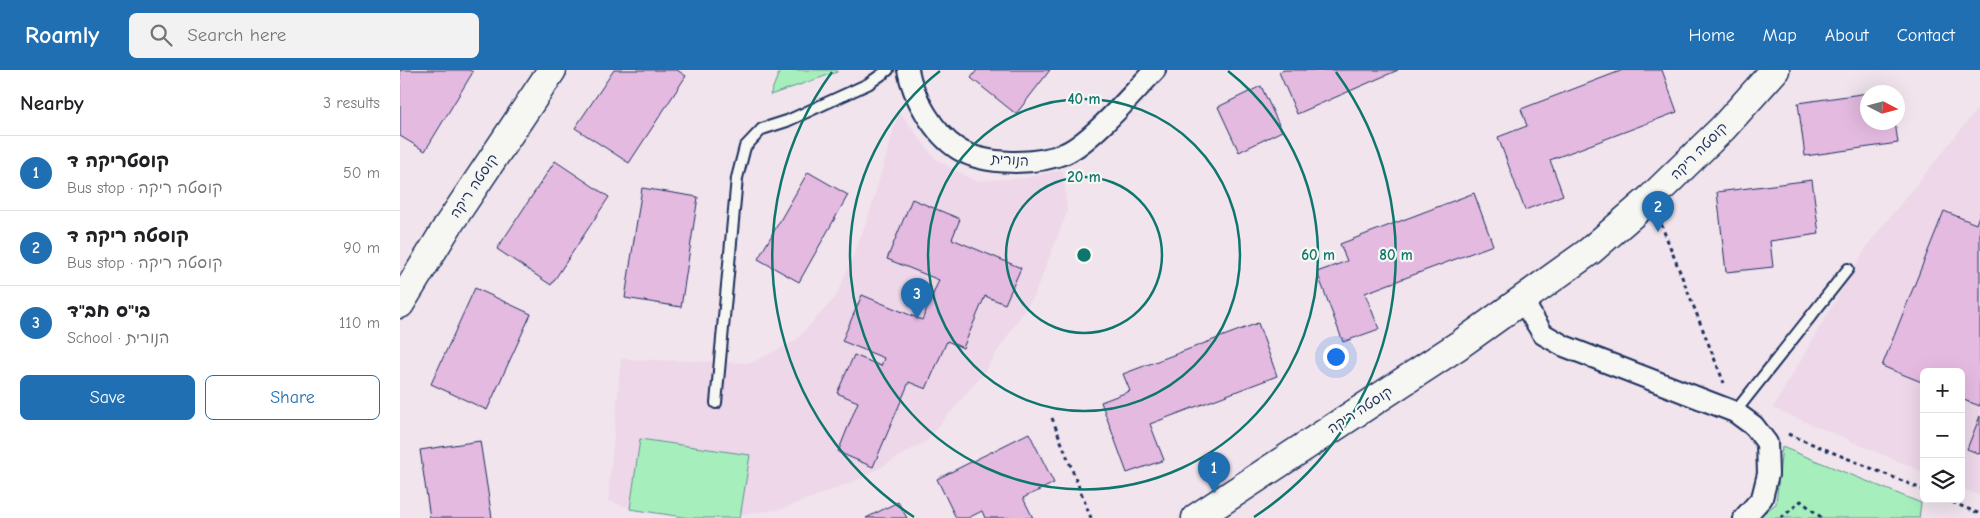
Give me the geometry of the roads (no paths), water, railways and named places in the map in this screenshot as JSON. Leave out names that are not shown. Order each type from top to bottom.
[{"type":"street","name":"קוסטה ריקה","points":[[400,304],[447,227],[552,70]]},
{"type":"street","name":"הנורית","points":[[908,70],[910,80],[921,106],[936,129],[958,149],[981,158],[1008,162],[1038,162],[1067,152],[1090,135],[1155,70]]},
{"type":"street","name":"קוסטה ריקה","points":[[1196,518],[1459,345],[1590,251],[1651,198],[1723,128],[1775,70]]},
{"type":"street","points":[[1522,300],[1543,334],[1564,346],[1735,412],[1754,426],[1768,443],[1768,474],[1762,498],[1744,518]]},
{"type":"lane","points":[[716,403],[737,178],[744,147],[762,129],[787,121],[868,84],[888,70]]},
{"type":"lane","points":[[1735,412],[1848,269]]},
{"type":"place","name":"קוסטה ריקה ד","points":[[1658,232]]},
{"type":"place","name":"בי\"ס חב\"ד","points":[[917,319]]},
{"type":"place","name":"קוסטריקה ד","points":[[1214,493]]}]
